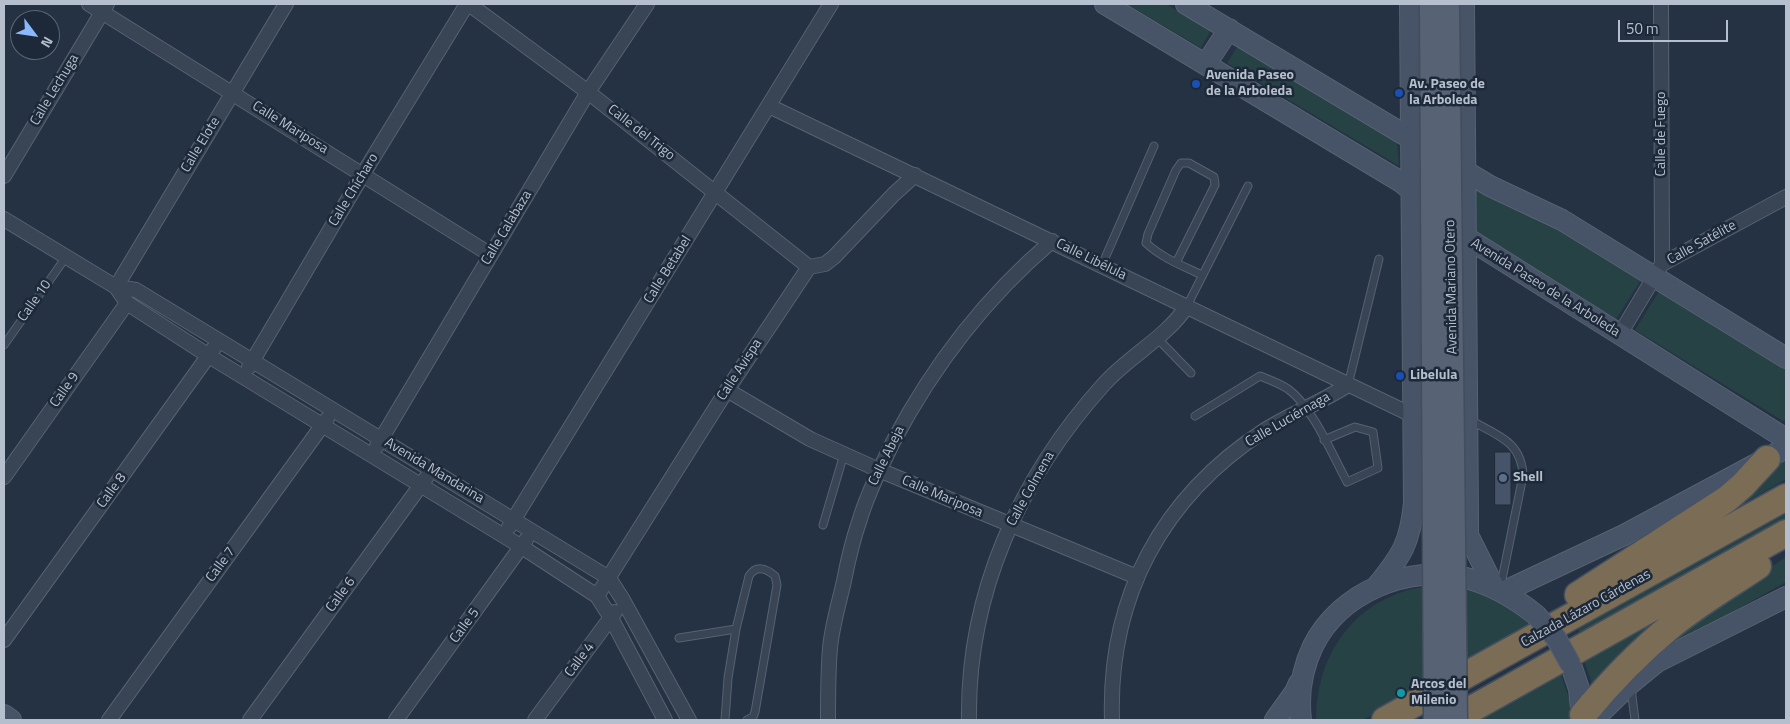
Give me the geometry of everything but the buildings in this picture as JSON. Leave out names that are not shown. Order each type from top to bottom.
[{"type":"highway","points":[[1527,642],[1576,596],[1727,499],[1777,453]]},
{"type":"highway","name":"Calzada Lázaro Cárdenas","points":[[1385,720],[1786,497]]},
{"type":"highway","points":[[1452,720],[1786,533]]},
{"type":"highway","points":[[1586,718],[1613,679],[1673,624],[1786,546]]},
{"type":"main road","name":"Avenida Paseo de la Arboleda","points":[[1105,4],[1412,190],[1467,238],[1786,439]]},
{"type":"main road","points":[[1186,4],[1490,186],[1562,220],[1659,271],[1786,358]]},
{"type":"main road","points":[[1377,586],[1399,558],[1412,524],[1414,503],[1410,4]]},
{"type":"main road","name":"Avenida Mariano Otero","points":[[1431,4],[1435,720]]},
{"type":"main road","name":"Avenida Mariano Otero","points":[[1448,4],[1456,720]]},
{"type":"main road","name":"Avenida Mariano Otero","points":[[1464,4],[1468,535],[1499,590]]},
{"type":"main road","points":[[1206,64],[1229,29]]},
{"type":"main road","points":[[1445,159],[1444,217],[1452,520],[1454,526],[1468,535]]},
{"type":"main road","points":[[1499,590],[1624,535],[1777,453]]},
{"type":"main road","points":[[1275,720],[1295,692],[1313,646],[1329,621],[1351,601],[1377,586],[1405,577],[1435,574],[1465,578],[1499,590],[1521,602],[1536,615],[1556,638],[1571,665],[1586,718],[1657,662],[1786,597]]},
{"type":"main road","points":[[1301,720],[1299,702],[1303,673],[1313,646]]},
{"type":"main road","points":[[4,715],[11,720]]},
{"type":"street","name":"Calle Mariposa","points":[[89,4],[104,8],[232,92],[491,255]]},
{"type":"street","name":"Calle Elote","points":[[116,287],[286,4]]},
{"type":"street","name":"Calle del Trigo","points":[[468,4],[588,92],[809,267]]},
{"type":"street","name":"Calle Chícharo","points":[[243,377],[363,174],[468,4]]},
{"type":"street","name":"Calle Calabaza","points":[[371,455],[588,92],[647,4]]},
{"type":"street","name":"Calle Betabel","points":[[504,536],[832,4]]},
{"type":"street","name":"Calle de Fuego","points":[[1659,271],[1661,4]]},
{"type":"street","name":"Calle Lechuga","points":[[4,176],[104,8]]},
{"type":"street","name":"Calle Libélula","points":[[768,106],[1414,416]]},
{"type":"street","points":[[809,267],[825,264],[834,257],[894,194],[915,175]]},
{"type":"street","name":"Calle Satélite","points":[[1620,334],[1659,271],[1786,197]]},
{"type":"street","name":"Avenida Mandarina","points":[[4,219],[116,287],[136,290],[609,578],[623,600],[688,720]]},
{"type":"street","name":"Calle Abeja","points":[[828,720],[831,647],[838,606],[860,518],[879,470],[934,371],[983,308],[1031,258],[1052,241]]},
{"type":"street","name":"Calle Avispa","points":[[597,596],[727,390],[809,267]]},
{"type":"street","name":"Avenida Mandarina","points":[[116,287],[127,303],[209,356],[522,547],[597,596],[611,618],[665,720]]},
{"type":"street","name":"Calle 9","points":[[4,477],[127,303]]},
{"type":"street","name":"Calle Colmena","points":[[969,720],[971,665],[983,600],[995,562],[1010,525],[1043,464],[1084,407],[1106,381],[1130,359],[1169,329],[1187,306]]},
{"type":"street","name":"Calle 8","points":[[4,640],[218,341]]},
{"type":"street","name":"Calle Luciérnaga","points":[[1112,720],[1112,687],[1124,613],[1137,577],[1176,511],[1205,479],[1243,446],[1266,430],[1348,385]]},
{"type":"street","name":"Calle Mariposa","points":[[727,390],[803,435],[879,470],[1137,577]]},
{"type":"street","name":"Calle 7","points":[[109,720],[333,410]]},
{"type":"street","name":"Calle 6","points":[[250,720],[432,470]]},
{"type":"street","name":"Calle 5","points":[[396,720],[522,547],[531,531]]},
{"type":"street","name":"Calle 4","points":[[535,720],[623,600]]},
{"type":"lane","points":[[1102,265],[1154,146]]},
{"type":"lane","points":[[1176,263],[1215,185],[1214,177],[1189,163],[1181,163],[1176,170],[1148,234],[1146,243],[1176,263],[1202,275]]},
{"type":"lane","points":[[1187,306],[1248,186]]},
{"type":"lane","name":"Calle 10","points":[[4,345],[66,257]]},
{"type":"lane","points":[[1348,385],[1379,259]]},
{"type":"lane","points":[[1157,338],[1191,374]]},
{"type":"lane","points":[[1195,416],[1260,376],[1290,390],[1307,408],[1324,440],[1347,482],[1378,468],[1373,432],[1355,427],[1324,440]]},
{"type":"lane","points":[[1467,418],[1508,442],[1517,450],[1523,462],[1523,476],[1499,590]]},
{"type":"lane","points":[[823,525],[844,454]]},
{"type":"lane","points":[[734,720],[725,720],[728,678],[736,629],[749,576],[752,571],[758,568],[772,573],[777,584],[755,712],[747,720]]},
{"type":"lane","points":[[679,638],[736,629]]},
{"type":"lane","points":[[1630,684],[1635,720]]},
{"type":"green space","points":[[1127,4],[1166,4],[1211,30],[1201,48]]},
{"type":"green space","points":[[1238,46],[1397,140],[1399,166],[1227,63]]},
{"type":"green space","points":[[1472,189],[1563,230],[1641,280],[1615,321],[1473,233]]},
{"type":"green space","points":[[1659,291],[1786,368],[1786,419],[1783,421],[1635,330]]},
{"type":"green space","points":[[1786,453],[1786,479],[1611,581]]},
{"type":"green space","points":[[1786,509],[1786,519],[1580,633],[1575,626]]},
{"type":"green space","points":[[1775,548],[1590,701],[1591,681],[1584,660]]},
{"type":"green space","points":[[1786,557],[1786,582],[1632,668],[1669,636]]},
{"type":"green space","points":[[1455,585],[1479,590],[1502,600],[1533,623],[1363,720],[1316,720],[1317,698],[1322,677],[1329,658],[1351,624],[1367,610],[1385,599],[1405,591],[1423,587]]},
{"type":"green space","points":[[1561,674],[1569,699],[1569,720],[1478,720]]},
{"type":"place","name":"Avenida Paseo de la Arboleda","points":[[1196,84]]},
{"type":"place","name":"Av. Paseo de la Arboleda","points":[[1399,93]]},
{"type":"place","name":"Libelula","points":[[1400,376]]},
{"type":"place","name":"Shell","points":[[1503,478]]},
{"type":"place","name":"Arcos del Milenio","points":[[1401,693]]}]
